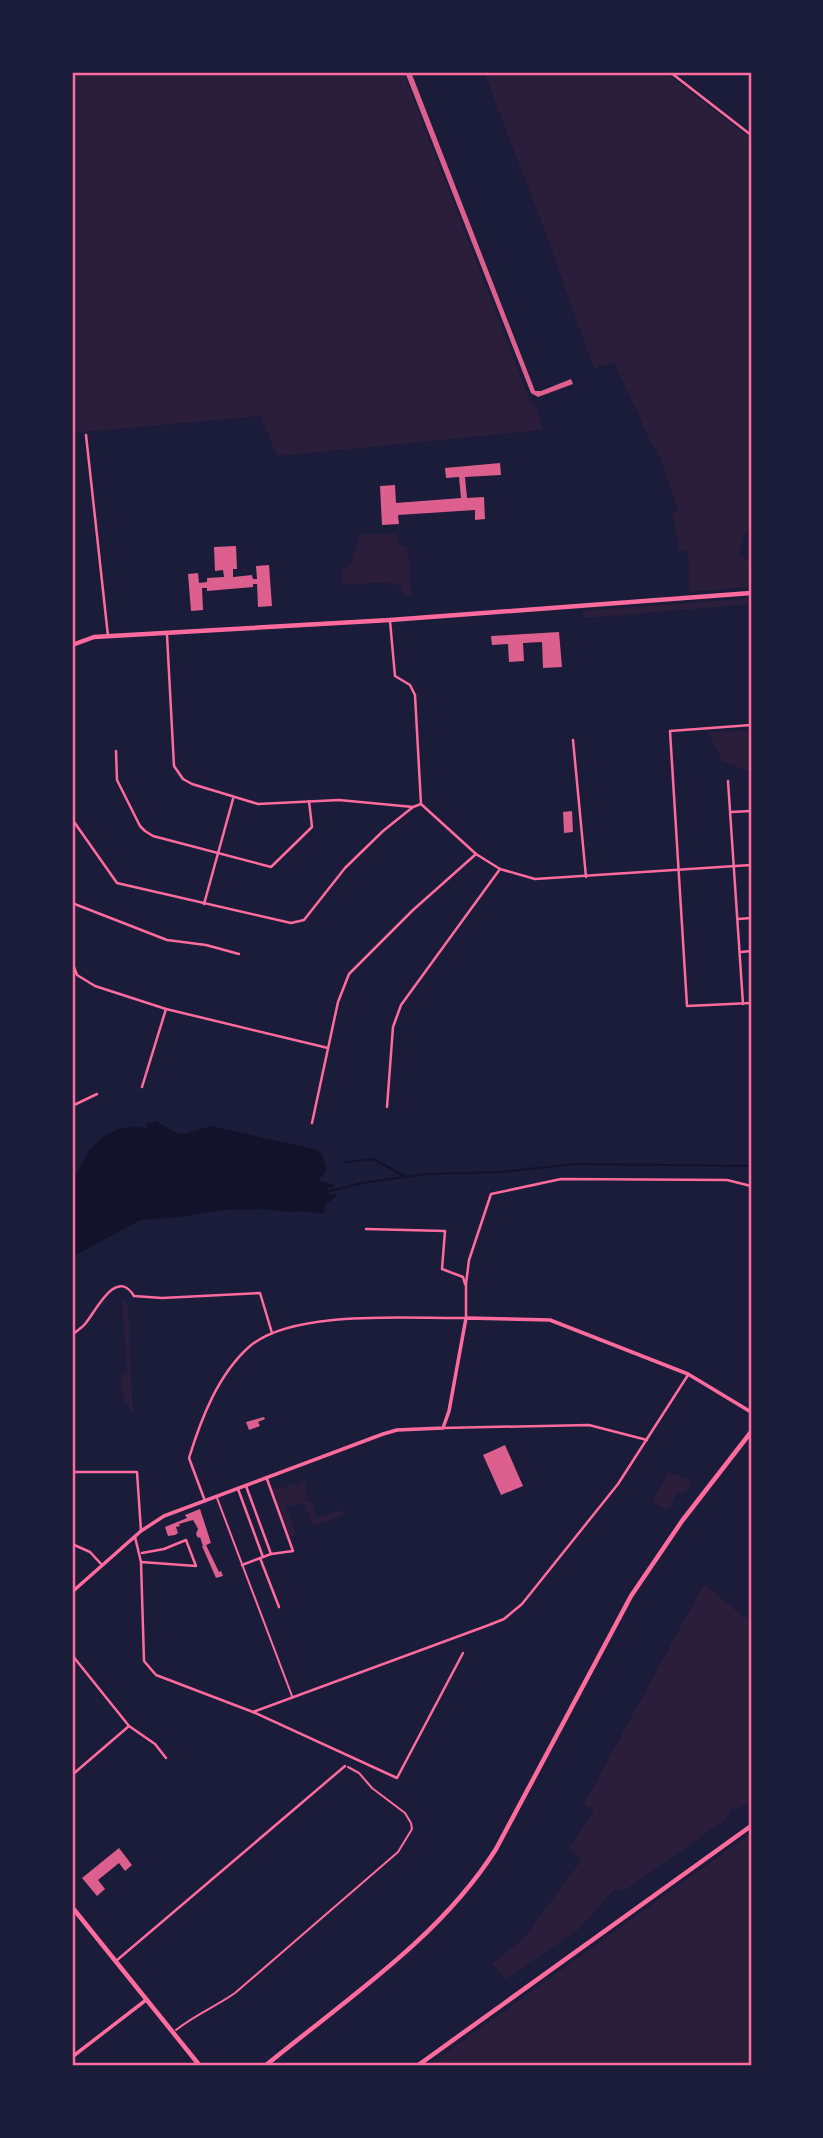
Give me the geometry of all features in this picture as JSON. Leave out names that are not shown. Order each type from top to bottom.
[{"type":"main road","points":[[72,645],[88,638],[108,636],[390,620],[751,593]]},
{"type":"main road","points":[[265,2066],[401,1956],[449,1912],[472,1886],[496,1849],[631,1596],[682,1521],[751,1432]]},
{"type":"main road","points":[[417,2066],[751,1826]]},
{"type":"main road","points":[[72,1908],[200,2066]]},
{"type":"street","points":[[72,74],[78,72]]},
{"type":"street","points":[[670,72],[751,134]]},
{"type":"street","points":[[86,435],[108,636]]},
{"type":"street","points":[[390,620],[395,676],[410,685],[415,695],[421,804],[476,854],[500,869],[535,879],[751,865]]},
{"type":"street","points":[[167,633],[174,766],[183,779],[233,798],[258,804],[309,801],[373,802],[413,807]]},
{"type":"street","points":[[751,725],[670,731],[681,870],[687,1006],[751,1003]]},
{"type":"street","points":[[573,740],[586,877]]},
{"type":"street","points":[[116,751],[117,780],[140,826],[153,836],[271,867],[312,827],[309,801]]},
{"type":"street","points":[[729,781],[743,1004]]},
{"type":"street","points":[[204,904],[233,798]]},
{"type":"street","points":[[72,819],[117,883],[283,923],[304,920],[345,868],[383,831],[413,807],[421,804]]},
{"type":"street","points":[[731,812],[751,811]]},
{"type":"street","points":[[72,831],[78,828]]},
{"type":"street","points":[[312,1123],[338,1002],[349,974],[413,910],[476,854]]},
{"type":"street","points":[[387,1108],[393,1027],[401,1005],[500,869]]},
{"type":"street","points":[[72,903],[167,940],[239,954]]},
{"type":"street","points":[[738,919],[751,918]]},
{"type":"street","points":[[740,952],[751,951]]},
{"type":"street","points":[[72,962],[77,975],[83,981],[166,1009],[328,1048]]},
{"type":"street","points":[[142,1087],[166,1009]]},
{"type":"street","points":[[72,1106],[97,1094]]},
{"type":"street","points":[[443,1428],[449,1410],[466,1318],[469,1260],[491,1194],[561,1179],[727,1180],[751,1186]]},
{"type":"street","points":[[366,1229],[445,1231],[442,1269],[463,1277],[466,1284]]},
{"type":"street","points":[[72,1335],[86,1323],[102,1297],[123,1287],[130,1290],[134,1296],[162,1298],[260,1293],[272,1333]]},
{"type":"street","points":[[205,1501],[189,1458],[213,1397],[230,1367],[251,1345],[286,1327],[330,1320],[550,1320],[688,1374],[751,1412]]},
{"type":"street","points":[[253,1712],[489,1625],[514,1612],[618,1483],[688,1374]]},
{"type":"street","points":[[72,1592],[141,1531],[164,1516],[390,1432],[443,1428],[589,1425],[646,1440]]},
{"type":"street","points":[[72,1472],[137,1472],[141,1531]]},
{"type":"street","points":[[242,1565],[271,1554],[293,1551],[267,1479]]},
{"type":"street","points":[[246,1486],[271,1554]]},
{"type":"street","points":[[238,1489],[279,1607]]},
{"type":"street","points":[[135,1537],[141,1562],[144,1661],[147,1667],[156,1675],[253,1712],[397,1778],[463,1653]]},
{"type":"street","points":[[140,1553],[164,1549],[186,1540],[196,1566],[141,1562]]},
{"type":"street","points":[[72,1544],[90,1552],[102,1565]]},
{"type":"street","points":[[72,1655],[129,1726],[155,1744],[166,1758]]},
{"type":"street","points":[[72,1775],[129,1726]]},
{"type":"street","points":[[116,1962],[345,1766]]},
{"type":"street","points":[[72,2057],[146,2000]]},
{"type":"lane","points":[[216,1497],[293,1698]]},
{"type":"path","points":[[172,2033],[199,2012],[221,2003],[235,1993],[398,1852],[412,1829],[409,1818],[372,1788],[359,1773],[345,1766]]},
{"type":"shaded area","points":[[88,72],[403,72],[530,401],[537,407],[542,430],[277,456],[261,416],[72,433],[72,77]]},
{"type":"shaded area","points":[[484,72],[665,72],[751,139],[751,526],[742,539],[739,554],[751,562],[751,587],[690,592],[688,552],[679,550],[673,514],[678,510],[657,449],[653,447],[614,362],[594,369]]},
{"type":"shaded area","points":[[361,534],[395,534],[399,544],[408,548],[411,595],[403,595],[400,586],[388,582],[342,585],[342,570],[351,564]]},
{"type":"shaded area","points":[[751,598],[751,604],[586,618],[583,616],[584,611]]},
{"type":"shaded area","points":[[751,730],[751,772],[722,761],[709,733]]},
{"type":"shaded area","points":[[156,1121],[176,1133],[185,1134],[211,1126],[318,1150],[327,1170],[318,1181],[333,1184],[334,1187],[327,1191],[331,1196],[335,1193],[336,1197],[325,1204],[324,1213],[264,1209],[223,1210],[140,1220],[72,1257],[72,1177],[80,1169],[92,1147],[105,1136],[129,1127],[145,1129],[148,1127],[146,1124]]},
{"type":"shaded area","points":[[125,1301],[128,1305],[133,1412],[124,1400],[120,1376],[127,1372],[122,1302]]},
{"type":"shaded area","points":[[669,1471],[692,1483],[685,1492],[676,1494],[671,1506],[666,1509],[652,1502]]},
{"type":"shaded area","points":[[301,1480],[305,1481],[307,1496],[304,1500],[312,1502],[317,1518],[342,1510],[344,1515],[313,1526],[304,1503],[286,1506],[295,1532],[294,1536],[290,1537],[272,1487],[282,1488],[296,1483],[298,1488]]},
{"type":"shaded area","points":[[704,1584],[741,1615],[751,1620],[751,1801],[736,1810],[732,1808],[725,1820],[624,1891],[615,1889],[579,1929],[505,1979],[492,1964],[523,1939],[581,1861],[569,1848],[594,1811],[584,1804]]},
{"type":"shaded area","points":[[751,1833],[751,2066],[428,2066]]},
{"type":"building","points":[[405,72],[411,72],[535,391],[571,379],[573,384],[538,397],[531,393]]},
{"type":"building","points":[[500,463],[501,475],[465,477],[467,498],[484,497],[485,519],[475,520],[475,510],[398,515],[399,524],[382,525],[380,486],[395,485],[396,503],[461,498],[459,477],[446,478],[445,468]]},
{"type":"building","points":[[236,546],[237,569],[233,569],[233,577],[252,575],[253,579],[257,579],[256,566],[269,565],[272,606],[258,607],[257,584],[253,584],[253,587],[207,591],[207,588],[202,588],[203,610],[191,611],[188,574],[198,573],[199,583],[207,582],[207,578],[224,577],[223,570],[215,571],[214,547]]},
{"type":"building","points":[[559,632],[562,667],[543,668],[542,642],[523,643],[524,661],[509,662],[508,644],[492,645],[491,636]]},
{"type":"building","points":[[572,811],[573,832],[564,833],[563,812]]},
{"type":"building","points":[[264,1417],[265,1419],[258,1422],[260,1426],[249,1430],[246,1422]]},
{"type":"building","points":[[505,1445],[523,1486],[501,1495],[483,1455]]},
{"type":"building","points":[[200,1509],[211,1543],[206,1545],[223,1576],[216,1578],[200,1537],[196,1534],[198,1529],[193,1520],[179,1524],[180,1526],[176,1527],[178,1533],[168,1536],[165,1527]]},
{"type":"building","points":[[119,1848],[132,1865],[125,1871],[119,1863],[98,1880],[105,1889],[97,1896],[82,1878]]},
{"type":"waterway","points":[[346,1162],[373,1159],[406,1177]]},
{"type":"waterway","points":[[326,1192],[362,1183],[427,1174],[501,1172],[576,1164],[751,1166]]}]
